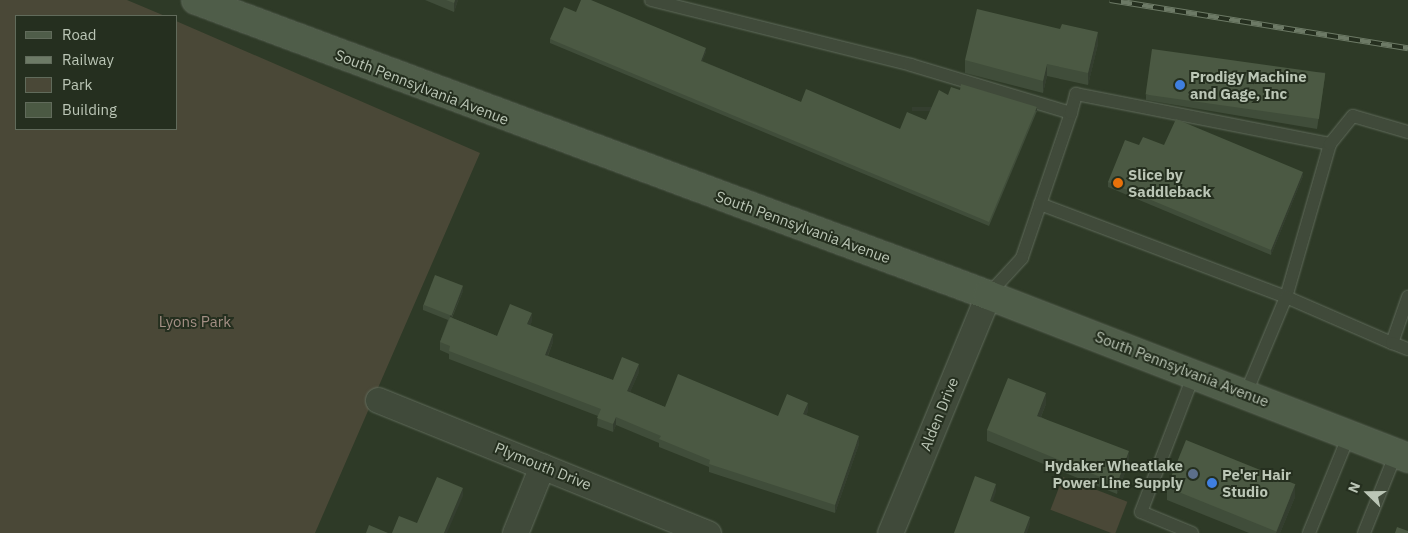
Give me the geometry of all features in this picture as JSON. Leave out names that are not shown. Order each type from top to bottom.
[{"type":"main road","name":"South Pennsylvania Avenue","points":[[196,0],[988,295],[1246,393],[1402,456]]},
{"type":"street","name":"Alden Drive","points":[[890,533],[988,295]]},
{"type":"street","name":"Plymouth Drive","points":[[378,400],[708,533]]},
{"type":"street","points":[[515,533],[542,466]]},
{"type":"lane","points":[[652,0],[912,65],[1071,113]]},
{"type":"lane","points":[[988,295],[1022,258],[1076,94],[1330,144]]},
{"type":"lane","points":[[1246,393],[1286,297],[1330,144],[1353,116],[1408,132]]},
{"type":"lane","points":[[1040,204],[1286,297],[1408,350]]},
{"type":"lane","points":[[1392,343],[1408,297]]},
{"type":"lane","points":[[1192,533],[1140,512],[1194,374]]},
{"type":"lane","points":[[1309,533],[1349,435]]},
{"type":"lane","points":[[1364,533],[1402,456]]},
{"type":"green space","name":"Lyons Park","points":[[0,0],[127,0],[163,15],[15,15],[15,130],[178,130],[178,22],[480,153],[315,533],[0,533]]},
{"type":"green space","points":[[1063,477],[1127,502],[1115,533],[1050,510]]},
{"type":"building","points":[[581,0],[591,0],[706,48],[701,61],[801,102],[806,89],[900,129],[907,112],[926,120],[939,90],[948,95],[951,87],[960,90],[961,84],[1037,107],[989,222],[550,39],[564,7],[576,12]]},
{"type":"building","points":[[977,9],[1060,29],[1062,24],[1098,32],[1088,73],[1047,64],[1043,81],[965,60]]},
{"type":"building","points":[[1152,49],[1325,73],[1319,119],[1146,95]]},
{"type":"building","points":[[1176,119],[1303,172],[1271,250],[1108,182],[1125,140],[1139,145],[1143,137],[1164,145]]},
{"type":"building","points":[[435,275],[463,286],[452,316],[424,305]]},
{"type":"building","points":[[510,304],[532,313],[527,324],[553,334],[545,355],[613,380],[622,357],[639,364],[627,391],[665,407],[678,374],[778,416],[787,394],[808,403],[803,414],[859,436],[835,505],[709,464],[710,460],[659,439],[661,436],[616,417],[613,424],[597,418],[601,409],[449,351],[450,346],[440,342],[450,317],[497,336]]},
{"type":"building","points":[[1008,378],[1046,393],[1037,416],[1129,451],[1117,484],[987,430]]},
{"type":"building","points":[[1186,440],[1295,484],[1276,531],[1167,487]]},
{"type":"building","points":[[975,476],[996,484],[990,501],[1030,517],[1024,533],[954,533]]},
{"type":"building","points":[[437,477],[463,488],[444,533],[392,533],[399,516],[417,523]]},
{"type":"building","points":[[369,525],[388,533],[366,533]]},
{"type":"building","points":[[1397,527],[1408,531],[1408,533],[1395,533]]},
{"type":"railway","points":[[1110,0],[1408,48]]},
{"type":"place","name":"Prodigy Machine and Gage, Inc","points":[[1180,85]]},
{"type":"place","name":"Slice by Saddleback","points":[[1118,183]]},
{"type":"place","name":"Hydaker Wheatlake Power Line Supply","points":[[1193,474]]},
{"type":"place","name":"Pe'er Hair Studio","points":[[1212,483]]}]
